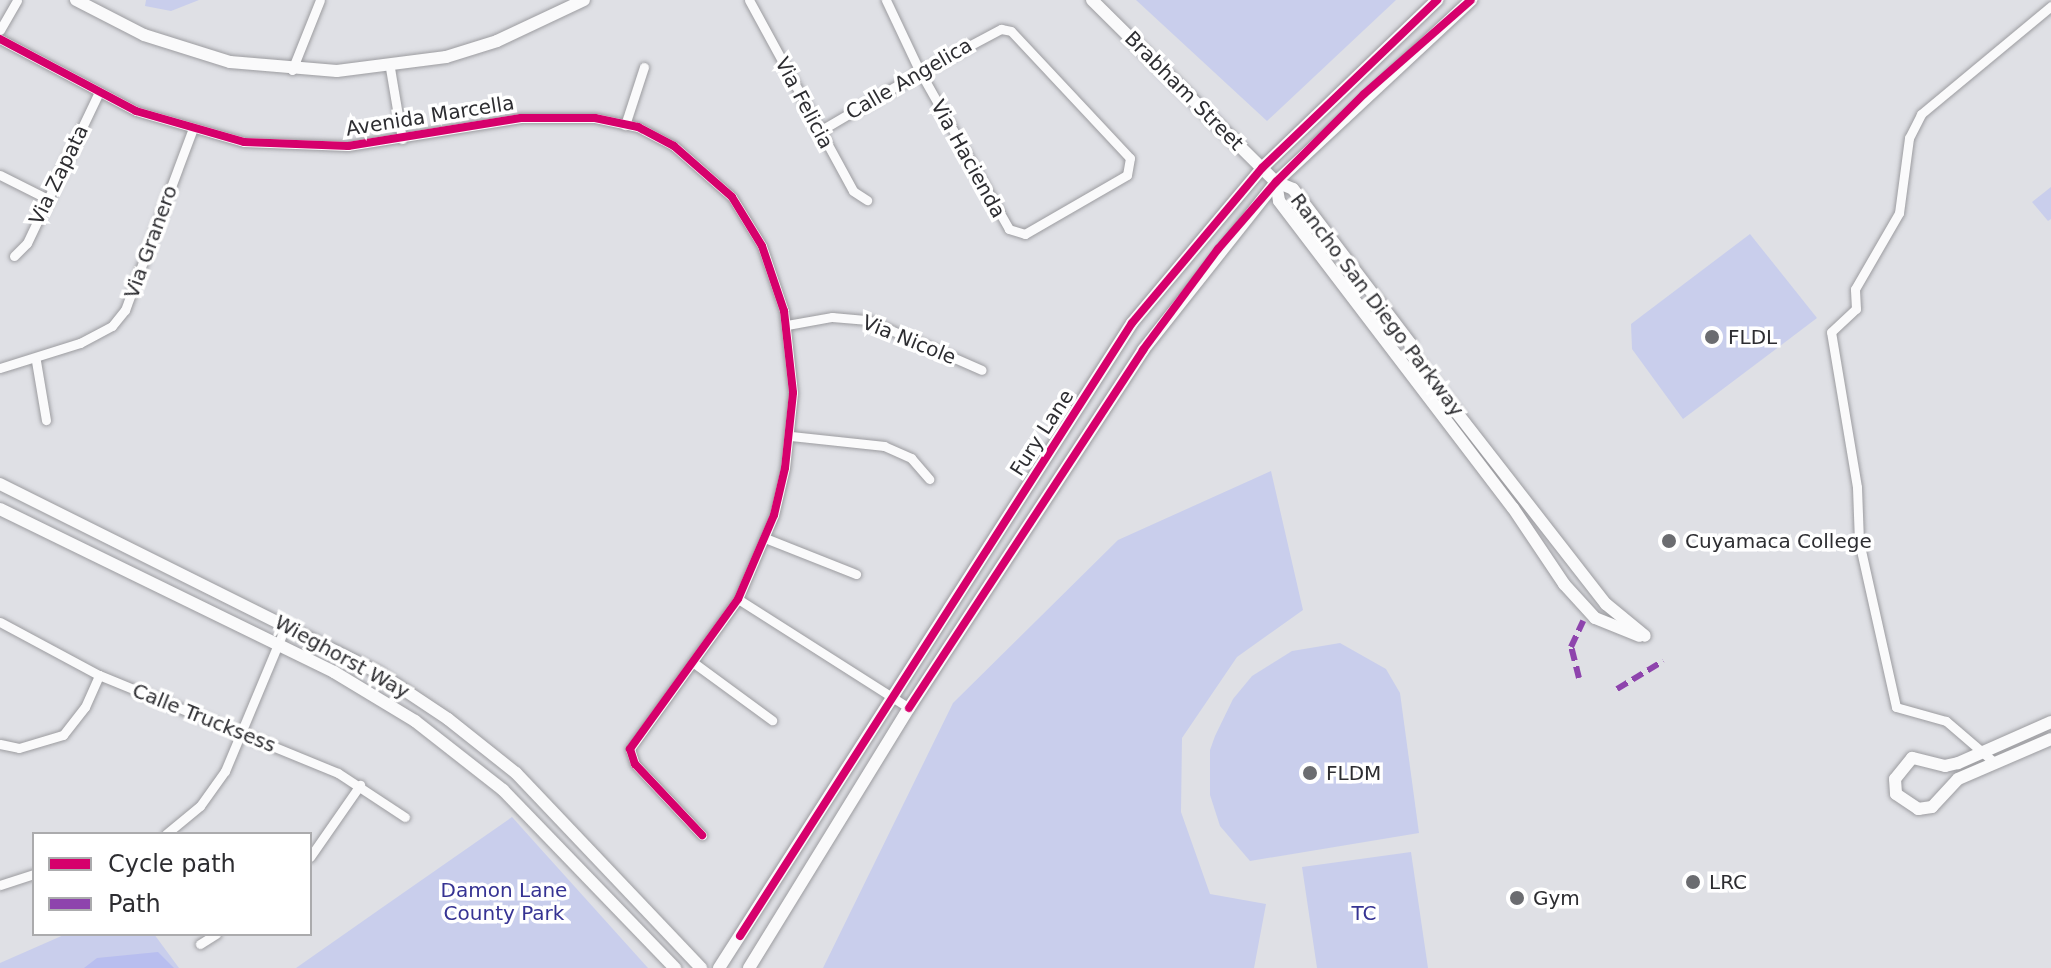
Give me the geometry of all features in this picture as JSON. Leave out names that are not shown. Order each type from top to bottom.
[{"type":"street","points":[[0,30],[17,0]]},
{"type":"street","points":[[76,0],[144,35],[230,62],[292,70],[390,68],[497,41],[584,0]]},
{"type":"street","points":[[292,70],[320,0]]},
{"type":"street","name":"Via Felicia","points":[[749,0],[818,132],[853,191],[867,200]]},
{"type":"street","name":"Via Hacienda","points":[[886,0],[920,72],[1009,229],[1025,234],[1127,175],[1130,158],[1011,31],[1001,29]]},
{"type":"street","name":"Brabham Street","points":[[1092,0],[1276,182]]},
{"type":"street","name":"Fury Lane","points":[[719,968],[890,696],[1132,323],[1262,168],[1437,0]]},
{"type":"street","name":"Fury Lane","points":[[749,968],[909,708],[1143,350],[1276,182],[1471,0]]},
{"type":"street","points":[[1995,763],[1946,721],[1896,707],[1859,542],[1857,487],[1831,332],[1856,309],[1855,289],[1899,213],[1909,138],[1921,114],[2051,6]]},
{"type":"street","name":"Calle Angelica","points":[[818,132],[1001,29]]},
{"type":"street","name":"Avenida Marcella","points":[[0,39],[99,92],[192,131],[280,147],[402,139],[534,116],[625,125],[674,146],[712,175],[742,209],[771,268],[787,325],[791,436],[765,538],[738,599],[630,749],[635,764],[702,835]]},
{"type":"street","points":[[625,125],[644,67]]},
{"type":"street","points":[[390,68],[402,139]]},
{"type":"street","name":"Via Zapata","points":[[14,256],[27,243],[99,92]]},
{"type":"street","name":"Via Granero","points":[[0,368],[36,361],[112,326],[125,310],[192,131]]},
{"type":"street","points":[[0,175],[48,199]]},
{"type":"street","name":"Rancho San Diego Parkway","points":[[1276,182],[1293,189],[1410,343],[1412,355],[1606,604],[1645,636],[1631,635],[1589,612],[1540,552],[1513,508],[1279,201],[1276,182]]},
{"type":"street","name":"Via Nicole","points":[[787,325],[832,317],[868,320],[982,370]]},
{"type":"street","points":[[36,361],[46,420]]},
{"type":"street","points":[[791,436],[884,446],[911,458],[929,479]]},
{"type":"street","name":"Wieghorst Way","points":[[0,484],[379,673],[516,773],[701,968]]},
{"type":"street","points":[[1513,508],[1536,526],[1547,527]]},
{"type":"street","name":"Wieghorst Way","points":[[0,509],[384,701],[447,745],[524,811],[675,968]]},
{"type":"street","points":[[765,538],[856,574]]},
{"type":"street","points":[[738,599],[909,708]]},
{"type":"street","name":"Calle Trucksess","points":[[0,622],[99,675],[241,732],[360,785],[405,817]]},
{"type":"street","points":[[168,832],[211,793],[241,732],[286,625]]},
{"type":"street","points":[[694,663],[772,720]]},
{"type":"street","points":[[0,744],[19,748],[63,735],[85,707],[99,675]]},
{"type":"street","points":[[2051,722],[1945,766],[1912,758],[1895,779],[1896,794],[1918,809],[1932,807],[1958,779],[2051,739]]},
{"type":"street","points":[[312,854],[360,785]]},
{"type":"street","points":[[0,885],[32,875]]},
{"type":"street","points":[[200,944],[213,936]]},
{"type":"green space","points":[[146,0],[199,0],[171,11],[145,6]]},
{"type":"green space","points":[[1136,0],[1396,0],[1267,121]]},
{"type":"green space","points":[[2051,187],[2051,219],[2048,221],[2032,202]]},
{"type":"green space","name":"FLDL","points":[[1750,234],[1817,318],[1683,419],[1632,349],[1631,324]]},
{"type":"green space","points":[[1271,471],[1303,610],[1237,657],[1182,738],[1181,812],[1210,894],[1266,904],[1254,968],[823,968],[953,703],[1118,540]]},
{"type":"green space","name":"FLDM","points":[[1340,643],[1386,669],[1400,693],[1419,833],[1250,861],[1220,826],[1210,795],[1210,750],[1215,736],[1233,699],[1252,676],[1292,651]]},
{"type":"green space","name":"Damon Lane County Park","points":[[512,817],[648,968],[296,968],[383,907]]},
{"type":"green space","name":"TC","points":[[1411,852],[1428,968],[1317,968],[1302,867]]},
{"type":"green space","points":[[61,936],[155,936],[179,968],[0,968],[0,963]]},
{"type":"shaded area","points":[[158,952],[174,968],[84,968],[97,958]]},
{"type":"marked path","points":[[1579,678],[1571,647],[1583,621]]},
{"type":"marked path","points":[[1617,689],[1663,661]]},
{"type":"cycle path","points":[[740,936],[1132,323],[1262,168],[1437,0]]},
{"type":"cycle path","points":[[909,708],[1143,350],[1218,249],[1276,182],[1364,94],[1471,0]]},
{"type":"cycle path","points":[[0,39],[136,111],[244,142],[348,146],[521,118],[595,118],[638,127],[674,146],[732,197],[762,246],[784,311],[793,393],[785,468],[774,515],[738,599],[630,749],[635,764],[702,835]]},
{"type":"place","name":"FLDL","points":[[1712,337]]},
{"type":"place","name":"Cuyamaca College","points":[[1669,541]]},
{"type":"place","name":"FLDM","points":[[1310,773]]},
{"type":"place","name":"LRC","points":[[1693,882]]},
{"type":"place","name":"Gym","points":[[1517,898]]}]
